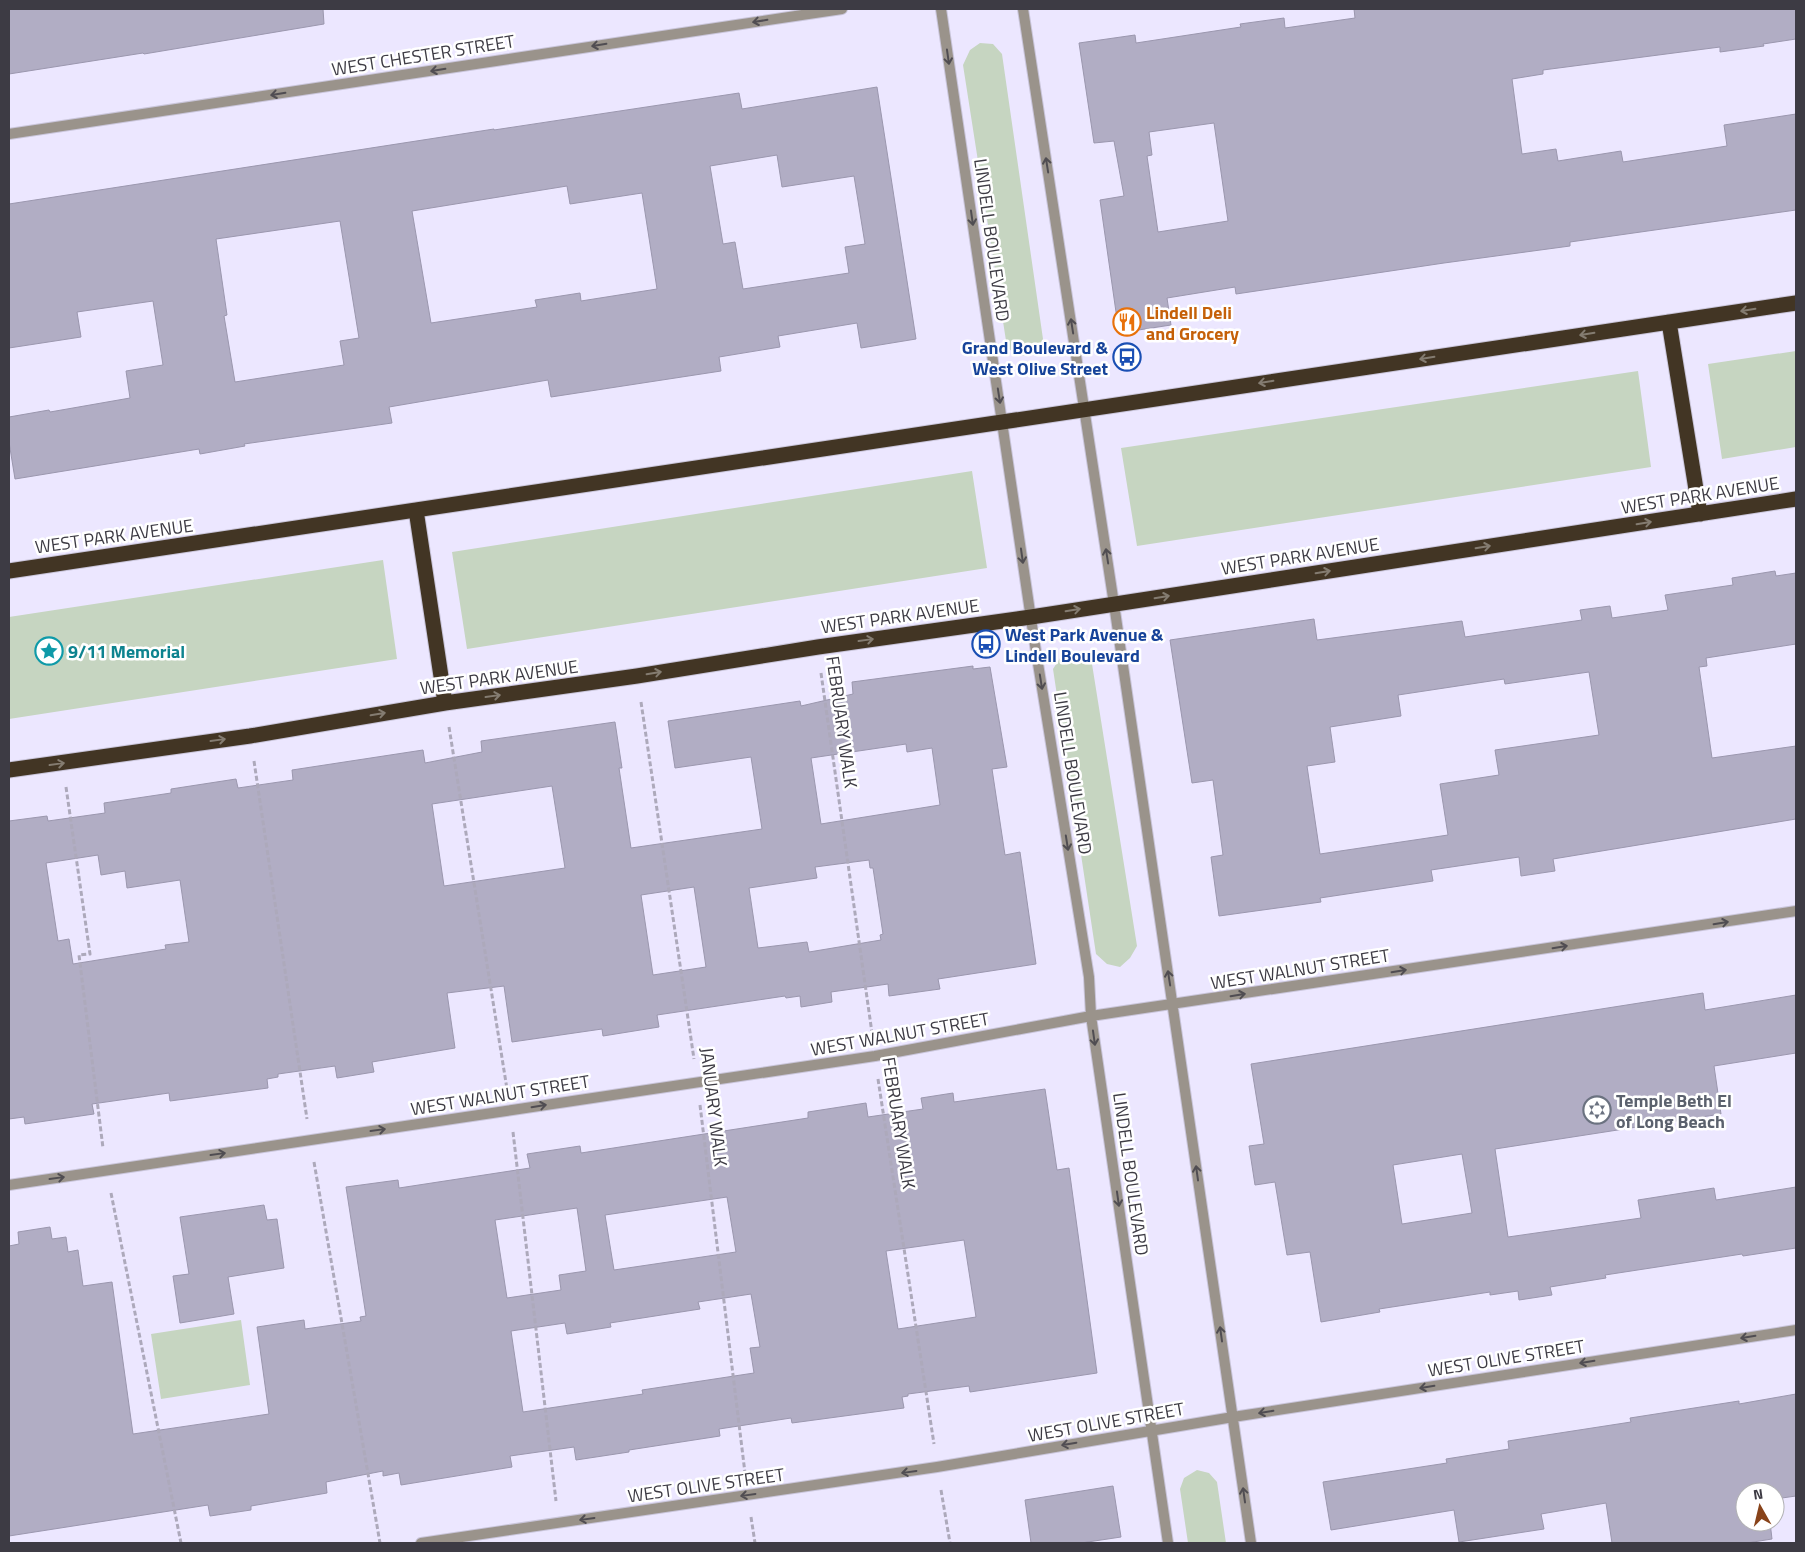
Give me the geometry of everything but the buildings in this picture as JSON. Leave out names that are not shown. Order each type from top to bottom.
[{"type":"highway","name":"WEST PARK AVENUE","points":[[9,571],[1796,303]]},
{"type":"highway","points":[[1669,322],[1700,514]]},
{"type":"highway","name":"WEST PARK AVENUE","points":[[9,770],[250,736],[445,703],[1031,617],[1796,499]]},
{"type":"highway","points":[[416,510],[445,703]]},
{"type":"street","name":"WEST CHESTER STREET","points":[[9,134],[842,9]]},
{"type":"street","name":"LINDELL BOULEVARD","points":[[941,9],[1031,617],[1089,977],[1091,1016],[1168,1543]]},
{"type":"street","points":[[1023,9],[1114,604],[1251,1543]]},
{"type":"street","name":"WEST WALNUT STREET","points":[[9,1185],[875,1056],[1091,1016],[1796,911]]},
{"type":"street","name":"WEST OLIVE STREET","points":[[421,1543],[938,1467],[1233,1416],[1796,1330]]},
{"type":"path","name":"FEBRUARY WALK","points":[[818,647],[875,1056],[950,1543]]},
{"type":"path","name":"JANUARY WALK","points":[[637,676],[698,1082],[747,1495],[755,1543]]},
{"type":"green space","points":[[980,43],[993,44],[1002,54],[1043,339],[1038,350],[1027,356],[1015,354],[1007,347],[963,65],[970,50]]},
{"type":"green space","points":[[1796,351],[1796,447],[1722,459],[1708,364]]},
{"type":"green space","points":[[1638,371],[1651,467],[1137,546],[1121,448]]},
{"type":"green space","points":[[972,471],[987,568],[467,649],[452,552]]},
{"type":"green space","points":[[383,560],[397,659],[9,719],[9,617]]},
{"type":"green space","points":[[1070,653],[1083,655],[1092,664],[1137,946],[1130,958],[1120,967],[1107,964],[1096,954],[1053,669],[1060,658]]},
{"type":"green space","points":[[241,1320],[250,1385],[161,1399],[151,1334]]},
{"type":"green space","points":[[1197,1470],[1209,1473],[1217,1482],[1226,1543],[1188,1543],[1180,1489],[1184,1478]]},
{"type":"place","name":"Lindell Deli and Grocery","points":[[1127,322]]},
{"type":"place","name":"Grand Boulevard & West Olive Street","points":[[1127,357]]},
{"type":"place","name":"West Park Avenue & Lindell Boulevard","points":[[986,644]]},
{"type":"place","name":"9/11 Memorial","points":[[49,651]]},
{"type":"place","name":"Temple Beth El of Long Beach","points":[[1597,1110]]}]
